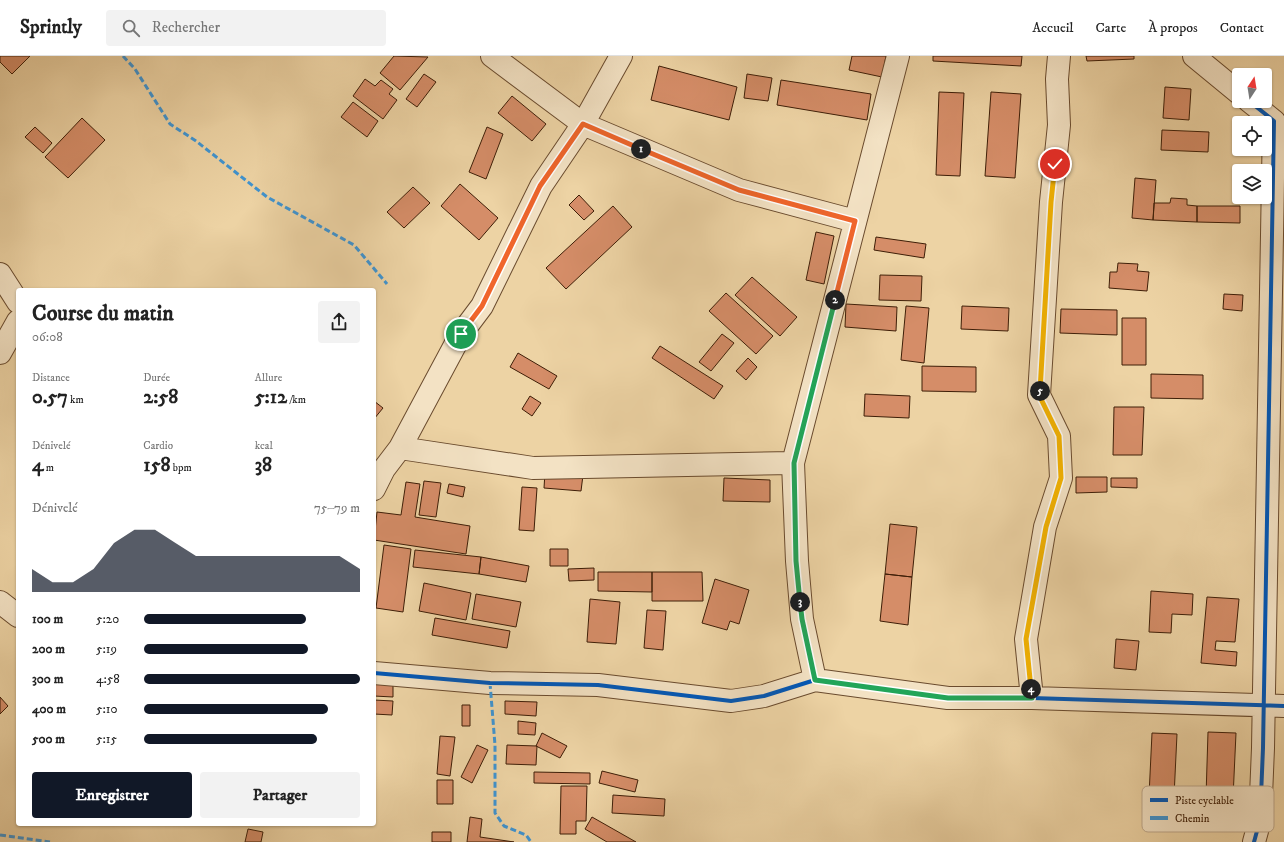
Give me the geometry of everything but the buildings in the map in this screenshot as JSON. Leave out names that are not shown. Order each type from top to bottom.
[{"type":"street","points":[[492,56],[583,124],[739,190],[855,221]]},
{"type":"street","points":[[376,485],[384,469],[400,448],[461,334],[482,306],[540,186],[583,124],[621,56]]},
{"type":"street","points":[[815,680],[802,619],[796,561],[794,463],[898,56]]},
{"type":"street","points":[[1032,698],[1026,639],[1046,527],[1061,478],[1059,436],[1039,395],[1051,202],[1059,126],[1057,78],[1059,56]]},
{"type":"street","points":[[1194,56],[1232,87]]},
{"type":"street","points":[[1258,108],[1279,125],[1274,705],[1264,786]]},
{"type":"street","points":[[0,274],[16,299]]},
{"type":"street","points":[[0,353],[16,325]]},
{"type":"street","points":[[400,448],[533,468],[794,463]]},
{"type":"street","points":[[0,602],[16,614]]},
{"type":"street","points":[[376,673],[490,683],[598,685],[731,701],[764,696],[815,680],[948,698],[1032,698],[1274,705]]},
{"type":"street","points":[[1254,842],[1257,832]]},
{"type":"marked path","points":[[123,56],[135,69],[170,124],[196,141],[267,197],[354,245],[387,284]]},
{"type":"marked path","points":[[490,683],[495,745],[495,813],[504,826],[526,835],[531,842]]},
{"type":"marked path","points":[[0,835],[50,842]]},
{"type":"cycle path","points":[[1258,108],[1274,121],[1261,786]]},
{"type":"cycle path","points":[[376,673],[490,683],[598,685],[731,701],[764,696],[815,680],[948,698],[1032,698],[1284,706]]},
{"type":"cycle path","points":[[1254,842],[1257,832]]},
{"type":"route","points":[[461,334],[482,306],[507,258],[540,186],[583,124],[739,190],[855,221],[794,463],[796,561],[802,619],[815,680],[948,698],[1032,698],[1026,639],[1046,527],[1061,478],[1059,436],[1039,395],[1051,202],[1055,164]]}]
